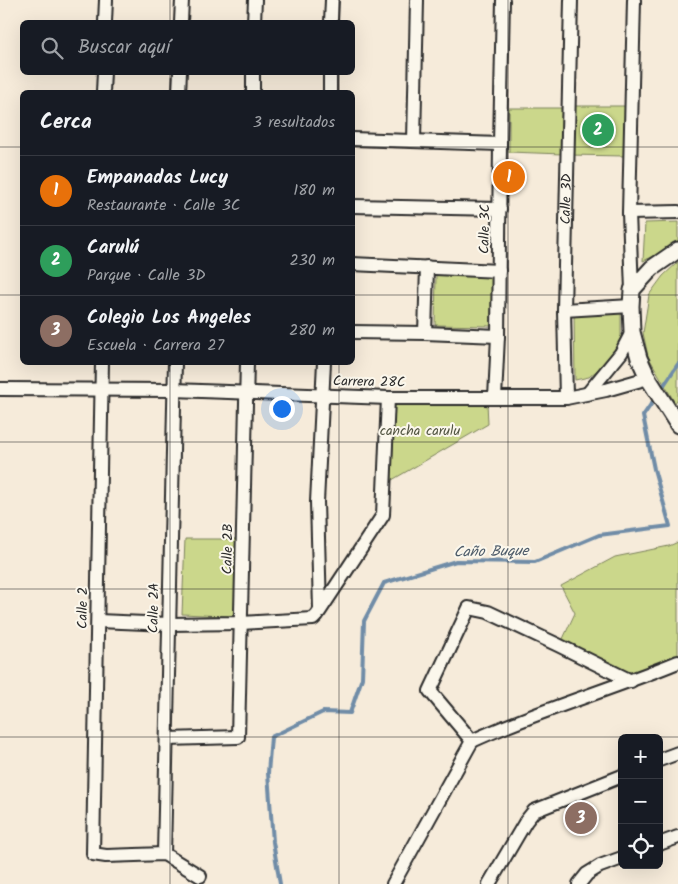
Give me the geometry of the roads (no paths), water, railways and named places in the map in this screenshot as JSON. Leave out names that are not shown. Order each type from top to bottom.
[{"type":"street","points":[[105,20],[106,0]]},
{"type":"street","points":[[181,20],[182,0]]},
{"type":"street","points":[[254,20],[255,0]]},
{"type":"street","points":[[331,20],[332,0]]},
{"type":"street","points":[[414,142],[417,0]]},
{"type":"street","name":"Calle 3C","points":[[495,398],[498,336],[503,0]]},
{"type":"street","name":"Calle 3D","points":[[566,398],[564,310],[571,0]]},
{"type":"street","points":[[634,0],[629,213],[632,332],[639,358],[650,381],[678,425]]},
{"type":"street","points":[[103,90],[104,75]]},
{"type":"street","points":[[179,90],[180,75]]},
{"type":"street","points":[[253,75],[253,90]]},
{"type":"street","points":[[330,75],[330,90]]},
{"type":"street","points":[[355,139],[500,144]]},
{"type":"street","points":[[355,206],[500,209]]},
{"type":"street","points":[[629,213],[678,212]]},
{"type":"street","points":[[632,290],[652,268],[678,250]]},
{"type":"street","points":[[355,264],[499,271]]},
{"type":"street","points":[[425,332],[427,267]]},
{"type":"street","points":[[564,310],[631,306]]},
{"type":"street","points":[[355,332],[425,332],[498,336]]},
{"type":"street","points":[[588,393],[621,353],[632,332]]},
{"type":"street","name":"Calle 2","points":[[102,365],[93,854],[106,856],[164,854]]},
{"type":"street","name":"Calle 2A","points":[[164,854],[175,365]]},
{"type":"street","name":"Calle 2B","points":[[167,739],[238,737],[247,365]]},
{"type":"street","points":[[319,612],[317,502],[324,365]]},
{"type":"street","name":"Carrera 28C","points":[[0,389],[174,390],[388,398],[566,398],[650,381]]},
{"type":"street","points":[[98,621],[169,624],[313,619],[383,515],[388,398]]},
{"type":"street","points":[[472,741],[430,691],[469,608],[496,616],[631,681]]},
{"type":"street","points":[[393,884],[472,741],[514,722],[631,681],[678,662]]},
{"type":"street","points":[[663,759],[678,753]]},
{"type":"street","points":[[489,884],[526,821],[534,812],[618,778]]},
{"type":"street","points":[[663,843],[678,837]]},
{"type":"street","points":[[164,854],[200,876]]},
{"type":"street","points":[[583,879],[600,866],[618,859]]},
{"type":"waterway","name":"Caño Buque","points":[[660,391],[678,364]]},
{"type":"waterway","name":"Caño Buque","points":[[280,884],[273,842],[268,773],[271,737],[323,712],[350,713],[362,678],[364,621],[384,583],[456,561],[535,562],[599,535],[670,526],[654,469],[643,416],[656,397]]},
{"type":"place","name":"Carulú","points":[[598,130]]},
{"type":"place","name":"Empanadas Lucy","points":[[509,177]]},
{"type":"place","name":"Colegio Los Angeles","points":[[581,818]]},
{"type":"park label","name":"cancha carulu","points":[[420,431]]}]
